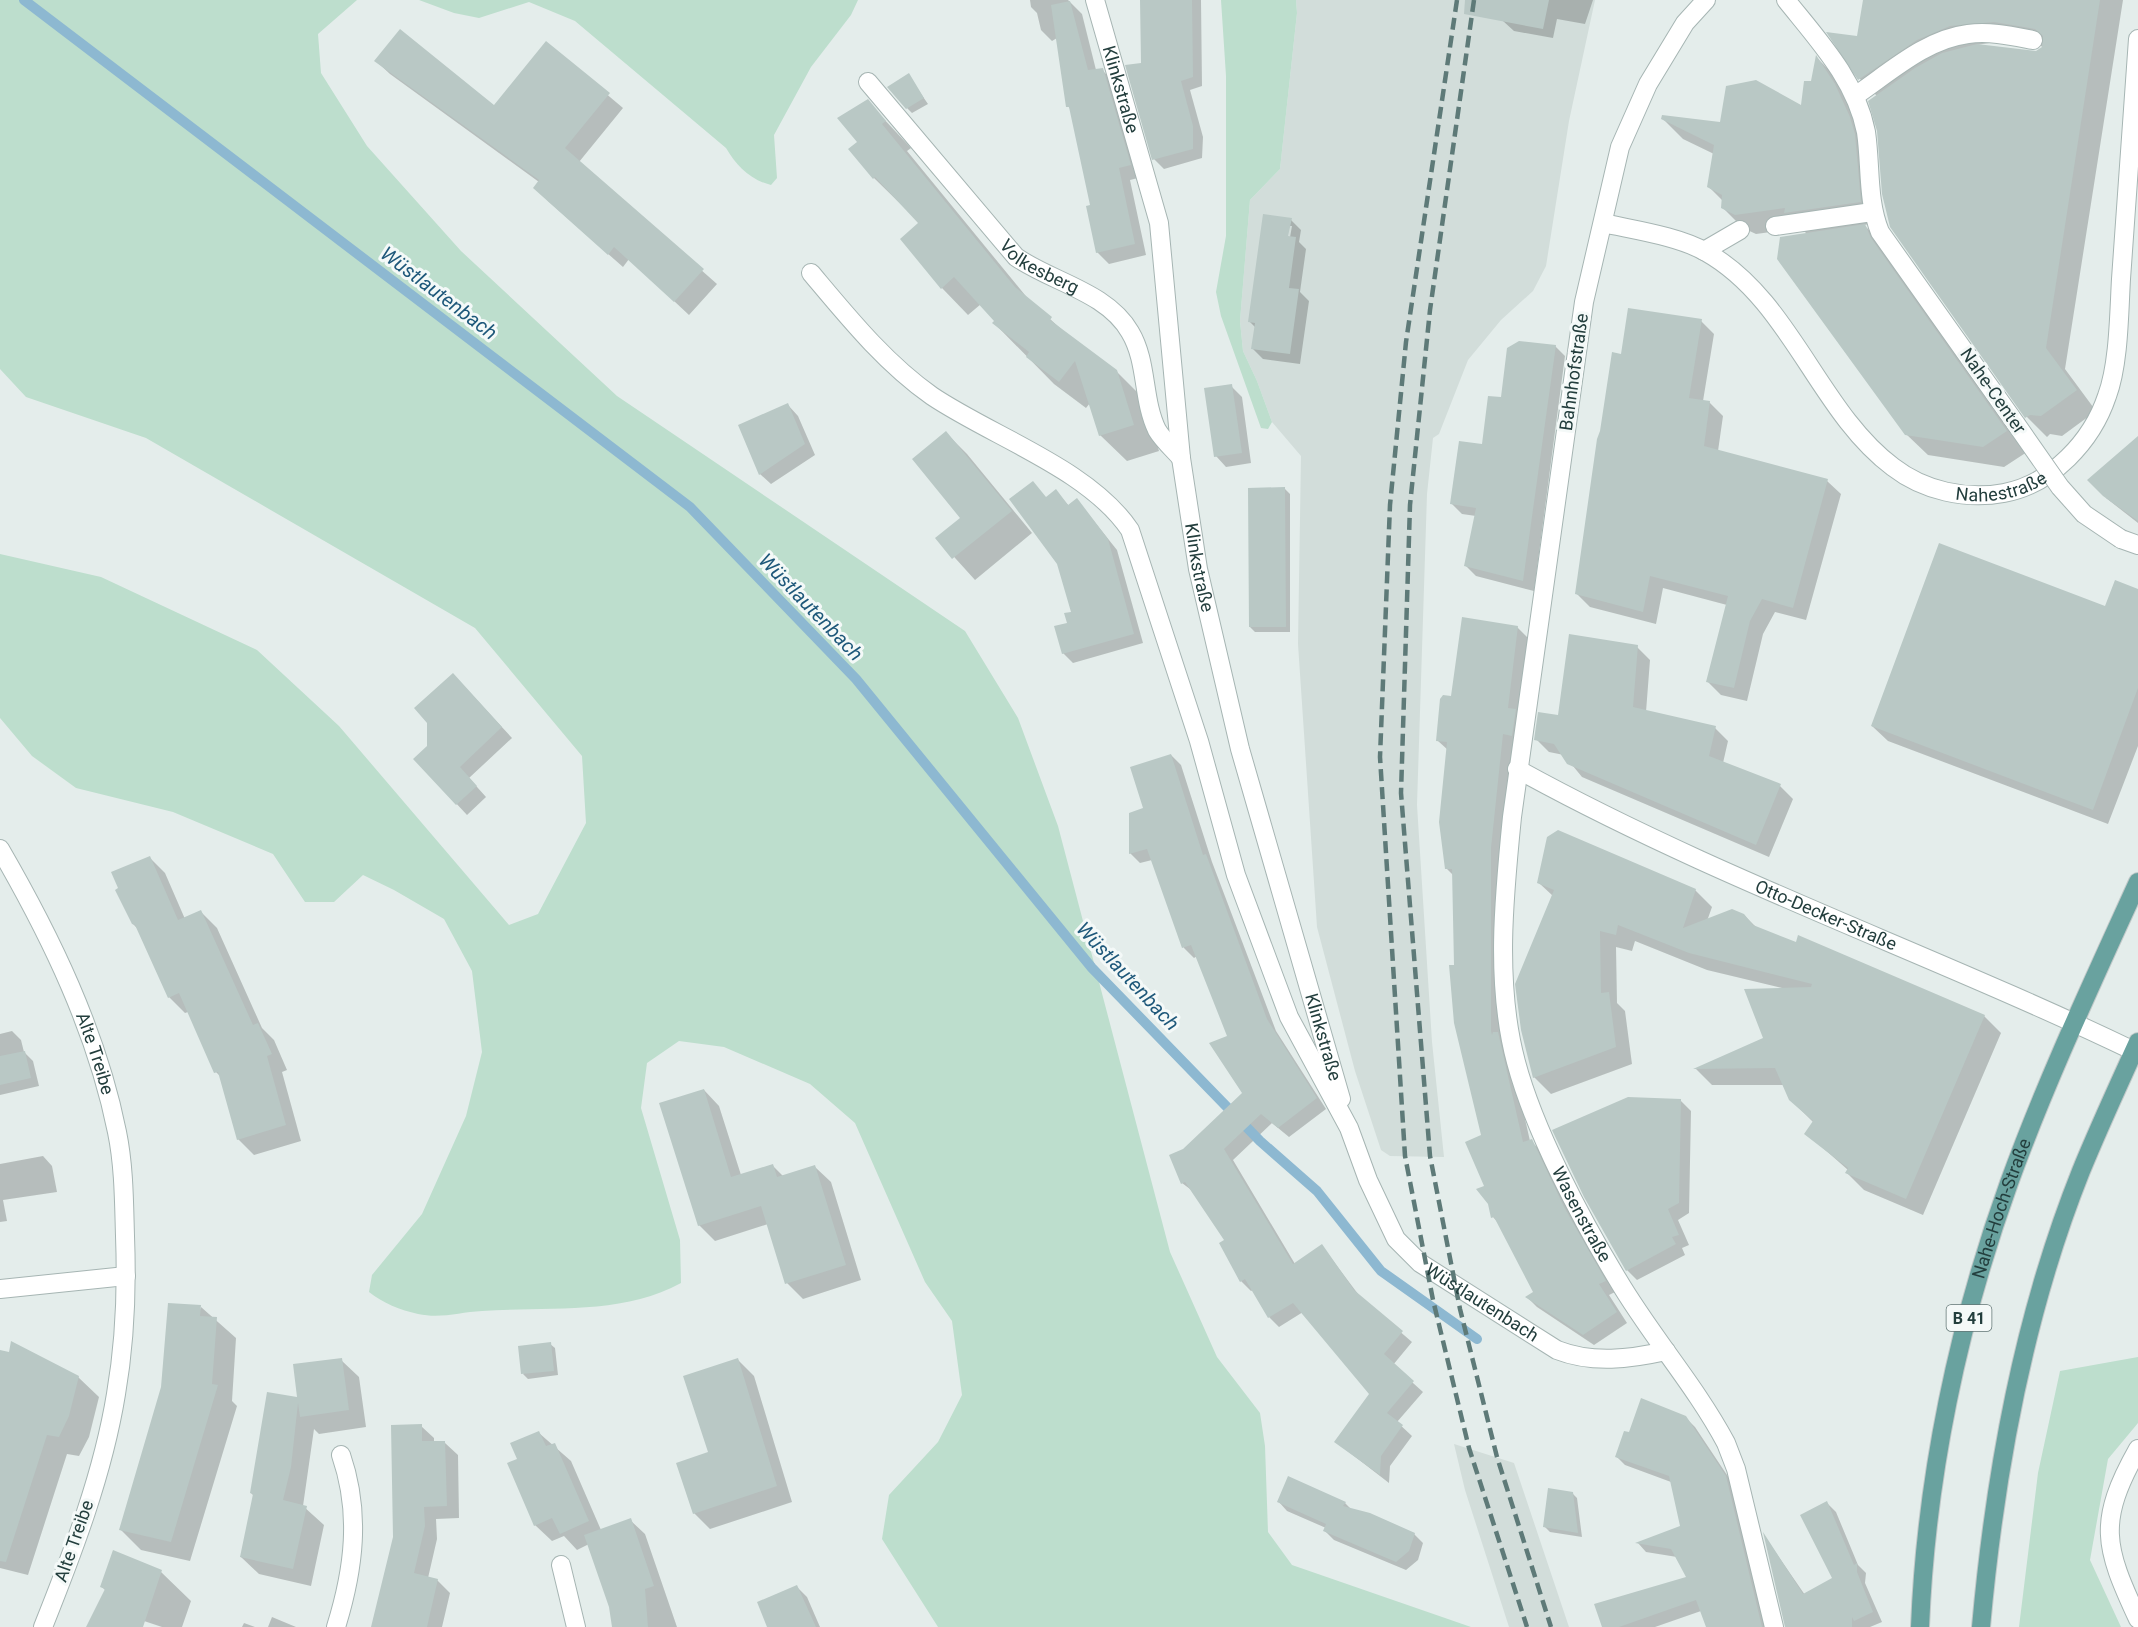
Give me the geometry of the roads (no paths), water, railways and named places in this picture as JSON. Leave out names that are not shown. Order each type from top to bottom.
[{"type":"main road","name":"Nahe-Hoch-Straße","points":[[1920,1627],[1932,1497],[1962,1344],[2008,1185],[2075,1023],[2138,882]]},
{"type":"main road","points":[[1981,1627],[1997,1486],[2037,1308],[2081,1172],[2137,1049]]},
{"type":"street","name":"Klinkstraße","points":[[1095,0],[1159,224],[1181,458],[1198,569],[1240,749],[1349,1128]]},
{"type":"street","name":"Bahnhofstraße","points":[[1517,769],[1584,302],[1620,147],[1635,113],[1685,23],[1706,0]]},
{"type":"street","name":"Nahe-Center","points":[[1786,0],[1835,60],[1855,96],[1866,132],[1872,212],[1880,232],[2060,487],[2084,514],[2130,542]]},
{"type":"street","points":[[1855,96],[1913,56],[1941,40],[1969,34],[1988,33],[2033,40]]},
{"type":"street","name":"Nahestraße","points":[[1603,223],[1654,235],[1704,251],[1729,268],[1759,296],[1845,416],[1893,468],[1924,485],[1954,495],[1992,495],[2022,490],[2049,474],[2073,453],[2095,425],[2108,394],[2117,338],[2138,39]]},
{"type":"street","name":"Volkesberg","points":[[868,82],[1016,257],[1036,271],[1082,291],[1119,318],[1139,351],[1157,429],[1181,458]]},
{"type":"street","points":[[1775,226],[1872,212]]},
{"type":"street","points":[[1704,251],[1740,231]]},
{"type":"street","name":"Wüstlautenbach","points":[[811,273],[853,322],[911,381],[959,412],[1066,473],[1119,514],[1130,530],[1199,741],[1236,875],[1289,1017],[1349,1128],[1368,1180],[1396,1239],[1420,1263],[1495,1313],[1569,1354],[1614,1360],[1666,1351]]},
{"type":"street","name":"Otto-Decker-Straße","points":[[1517,769],[1604,816],[1712,865],[2137,1049]]},
{"type":"street","name":"Wasenstraße","points":[[1517,769],[1506,881],[1505,958],[1508,1016],[1516,1061],[1526,1093],[1552,1153],[1618,1280],[1718,1427],[1736,1469],[1774,1627]]},
{"type":"street","name":"Alte Treibe","points":[[0,849],[38,914],[69,984],[97,1058],[117,1133],[125,1208],[126,1276],[116,1394],[101,1460],[76,1541],[43,1627]]},
{"type":"street","points":[[0,1289],[126,1276]]},
{"type":"street","points":[[2138,1449],[2126,1471],[2111,1509],[2109,1539],[2115,1569],[2138,1619]]},
{"type":"street","points":[[336,1627],[354,1549],[354,1509],[350,1482],[341,1455]]},
{"type":"street","points":[[561,1565],[576,1627]]},
{"type":"waterway","name":"Wüstlautenbach","points":[[24,0],[690,507],[856,679],[1092,968],[1260,1141],[1317,1191],[1381,1271],[1477,1339]]},
{"type":"railway","points":[[1457,0],[1406,342],[1390,505],[1380,757],[1405,1156],[1433,1300],[1469,1448],[1527,1627]]},
{"type":"railway","points":[[1474,0],[1430,310],[1410,505],[1401,793],[1430,1156],[1460,1309],[1497,1457],[1551,1627]]}]
